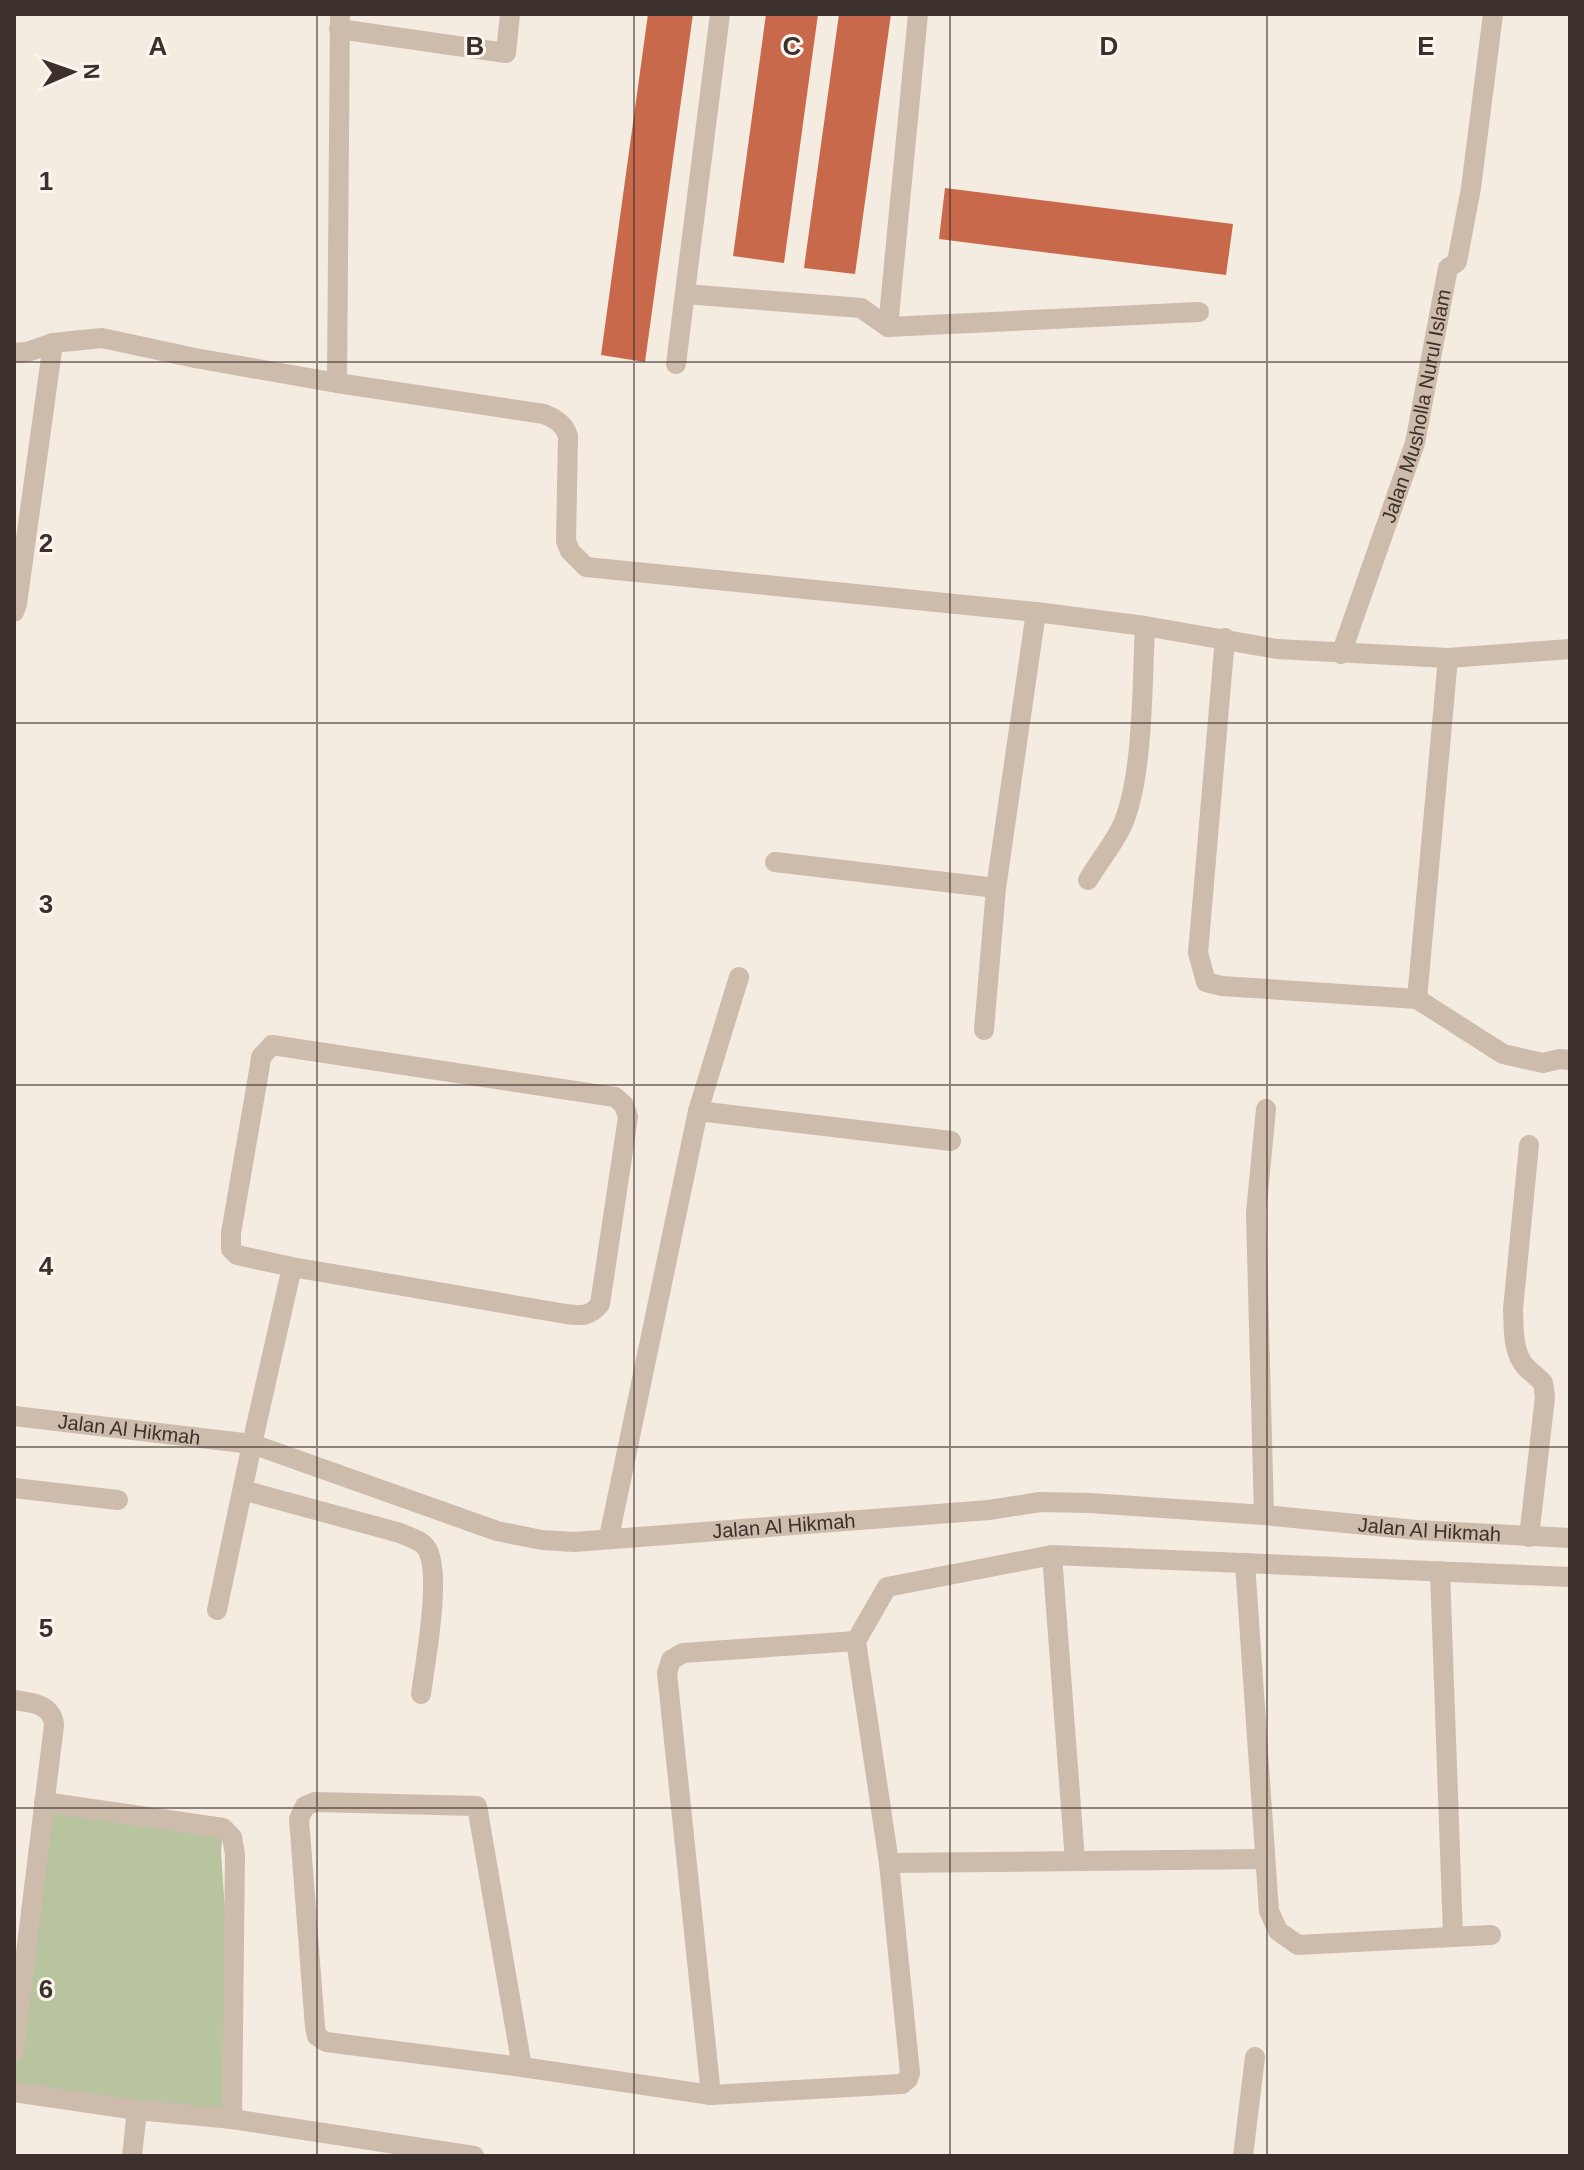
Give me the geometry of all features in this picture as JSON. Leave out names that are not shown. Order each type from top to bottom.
[{"type":"street","points":[[337,383],[340,22],[506,53],[510,14]]},
{"type":"street","points":[[676,364],[720,14]]},
{"type":"street","points":[[888,327],[918,14]]},
{"type":"street","name":"Jalan Musholla Nurul Islam","points":[[1341,654],[1415,443],[1448,268],[1457,262],[1471,188],[1493,14]]},
{"type":"street","points":[[685,294],[861,308],[888,327],[1199,312]]},
{"type":"street","points":[[14,353],[53,343],[102,338],[337,383],[544,414],[566,428],[570,449],[566,541],[570,551],[586,567],[1036,612],[1225,638],[1277,649],[1448,658],[1570,649]]},
{"type":"street","points":[[14,612],[53,343]]},
{"type":"street","points":[[984,1030],[996,888],[1036,612]]},
{"type":"street","points":[[1088,880],[1121,828],[1130,802],[1136,772],[1145,626]]},
{"type":"street","points":[[1225,638],[1198,953],[1203,976],[1210,984],[1222,986],[1417,999],[1503,1054],[1543,1063],[1570,1060]]},
{"type":"street","points":[[1417,999],[1448,658]]},
{"type":"street","points":[[775,862],[996,888]]},
{"type":"street","points":[[609,1537],[698,1111],[739,977]]},
{"type":"street","points":[[272,1045],[597,1093],[615,1097],[624,1105],[628,1117],[626,1133],[600,1304],[593,1313],[583,1316],[566,1314],[292,1267],[237,1255],[231,1249],[230,1241],[261,1057],[272,1045]]},
{"type":"street","points":[[1264,1515],[1256,1213],[1266,1109]]},
{"type":"street","points":[[698,1111],[951,1141]]},
{"type":"street","points":[[1529,1145],[1513,1309],[1514,1336],[1525,1367],[1543,1383],[1545,1397],[1529,1537]]},
{"type":"street","points":[[217,1610],[292,1267]]},
{"type":"street","name":"Jalan Al Hikmah","points":[[14,1416],[252,1444],[497,1531],[542,1540],[574,1542],[989,1510],[1040,1502],[1570,1538]]},
{"type":"street","points":[[14,1488],[118,1500]]},
{"type":"street","points":[[243,1490],[375,1526],[416,1539],[427,1548],[433,1586],[421,1694]]},
{"type":"street","points":[[1052,1555],[1075,1861]]},
{"type":"street","points":[[522,2067],[477,1806],[315,1802],[305,1806],[299,1819],[317,2036],[326,2042],[711,2095],[902,2084],[910,2073],[889,1863],[856,1641],[887,1587],[1052,1555],[1570,1577]]},
{"type":"street","points":[[1245,1563],[1269,1911],[1278,1931],[1298,1945],[1491,1935]]},
{"type":"street","points":[[1440,1571],[1453,1936]]},
{"type":"street","points":[[711,2095],[667,1673],[671,1660],[683,1653],[856,1641]]},
{"type":"street","points":[[14,1700],[40,1705],[53,1716],[54,1725],[14,2051]]},
{"type":"street","points":[[44,1802],[223,1828],[232,1837],[235,1854],[232,2119]]},
{"type":"street","points":[[889,1863],[1265,1859]]},
{"type":"street","points":[[1243,2156],[1255,2057]]},
{"type":"street","points":[[14,2092],[137,2110],[232,2119],[355,2148],[474,2156]]},
{"type":"street","points":[[132,2156],[137,2110]]},
{"type":"green space","points":[[44,1802],[223,1828],[221,1852],[234,2039],[232,2119],[14,2094],[14,2002]]},
{"type":"building","points":[[648,14],[693,14],[645,362],[601,355]]},
{"type":"building","points":[[766,14],[818,14],[784,263],[733,256]]},
{"type":"building","points":[[839,14],[891,14],[855,274],[804,268]]},
{"type":"building","points":[[945,188],[1233,224],[1226,275],[939,239]]}]
